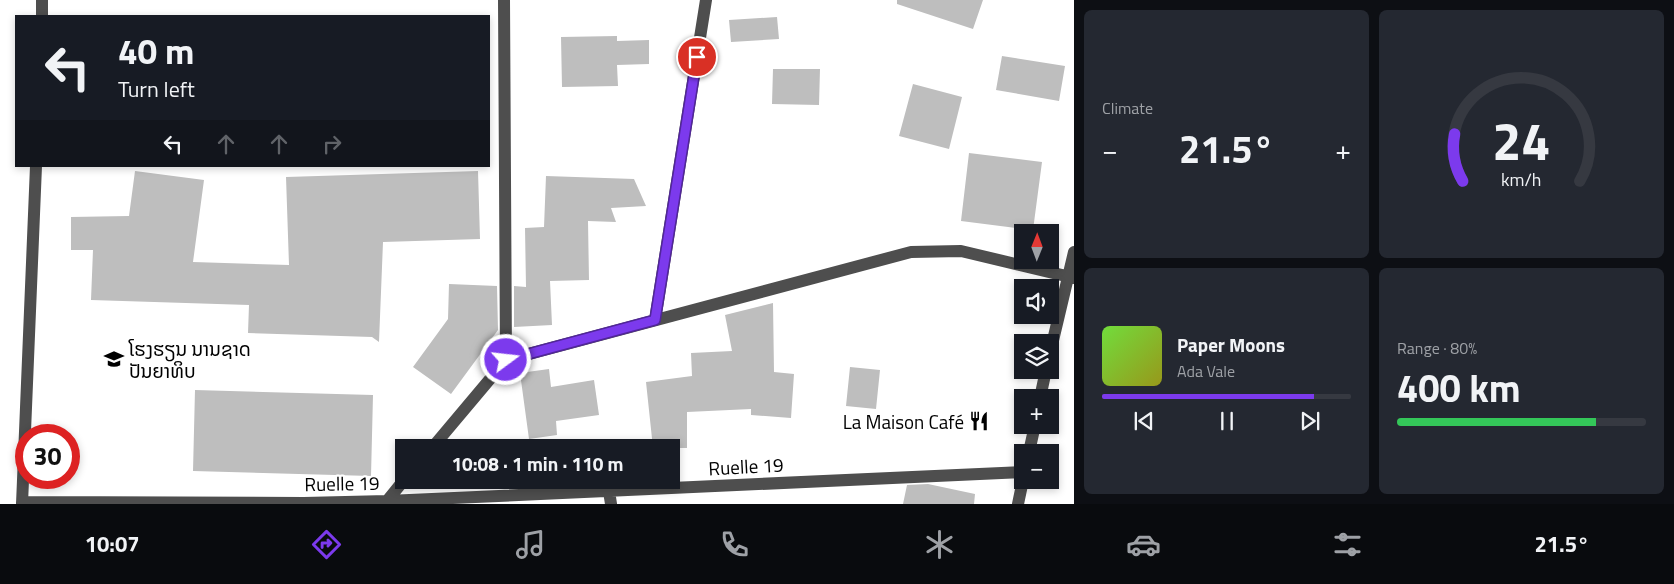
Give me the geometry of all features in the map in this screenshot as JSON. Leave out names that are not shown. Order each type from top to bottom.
[{"type":"street","points":[[42,0],[42,15]]},
{"type":"street","points":[[504,0],[506,360]]},
{"type":"street","points":[[655,320],[706,0]]},
{"type":"street","points":[[22,503],[36,167]]},
{"type":"street","points":[[440,439],[506,360],[911,252],[961,251],[1071,277]]},
{"type":"street","points":[[1055,334],[1071,277],[1074,252]]},
{"type":"street","name":"Ruelle 19","points":[[22,503],[304,503],[386,501],[1014,472]]},
{"type":"street","points":[[386,501],[396,489]]},
{"type":"street","points":[[1018,504],[1021,489]]},
{"type":"street","points":[[609,491],[611,504]]},
{"type":"building","points":[[897,0],[983,0],[973,29],[897,4]]},
{"type":"building","points":[[777,17],[779,39],[731,42],[729,20]]},
{"type":"building","points":[[617,36],[617,41],[649,40],[649,64],[617,65],[618,86],[562,87],[561,37]]},
{"type":"building","points":[[1002,56],[1065,66],[1059,101],[996,90]]},
{"type":"building","points":[[773,69],[820,69],[819,105],[772,104]]},
{"type":"building","points":[[913,84],[962,97],[949,149],[899,136]]},
{"type":"building","points":[[969,153],[1042,162],[1034,224],[1014,224],[1014,228],[961,221]]},
{"type":"building","points":[[135,171],[204,180],[193,262],[289,265],[286,177],[478,171],[480,239],[383,242],[379,342],[372,337],[248,333],[249,305],[91,300],[93,250],[71,250],[71,217],[129,216]]},
{"type":"building","points":[[546,176],[634,179],[646,206],[611,208],[616,222],[588,221],[589,280],[550,281],[552,325],[514,327],[514,286],[526,287],[525,228],[544,227]]},
{"type":"building","points":[[449,284],[497,286],[498,330],[451,394],[413,367],[448,319]]},
{"type":"building","points":[[773,303],[774,372],[794,374],[791,418],[751,415],[751,409],[687,412],[687,448],[680,448],[680,439],[652,439],[646,382],[692,376],[691,353],[732,351],[725,315]]},
{"type":"building","points":[[850,367],[880,370],[876,409],[846,406]]},
{"type":"building","points":[[549,369],[551,387],[594,380],[599,415],[556,421],[557,435],[529,439],[520,373]]},
{"type":"building","points":[[195,390],[373,395],[371,476],[193,471]]},
{"type":"building","points":[[928,484],[975,494],[974,504],[903,504],[907,485]]},
{"type":"place","name":"ໂຮງຮຽນ ນານຊາດ ປັນຍາທິບ","points":[[114,359]]},
{"type":"place","name":"La Maison Café","points":[[979,421]]},
{"type":"route","points":[[506,360],[655,320],[697,57]]}]
